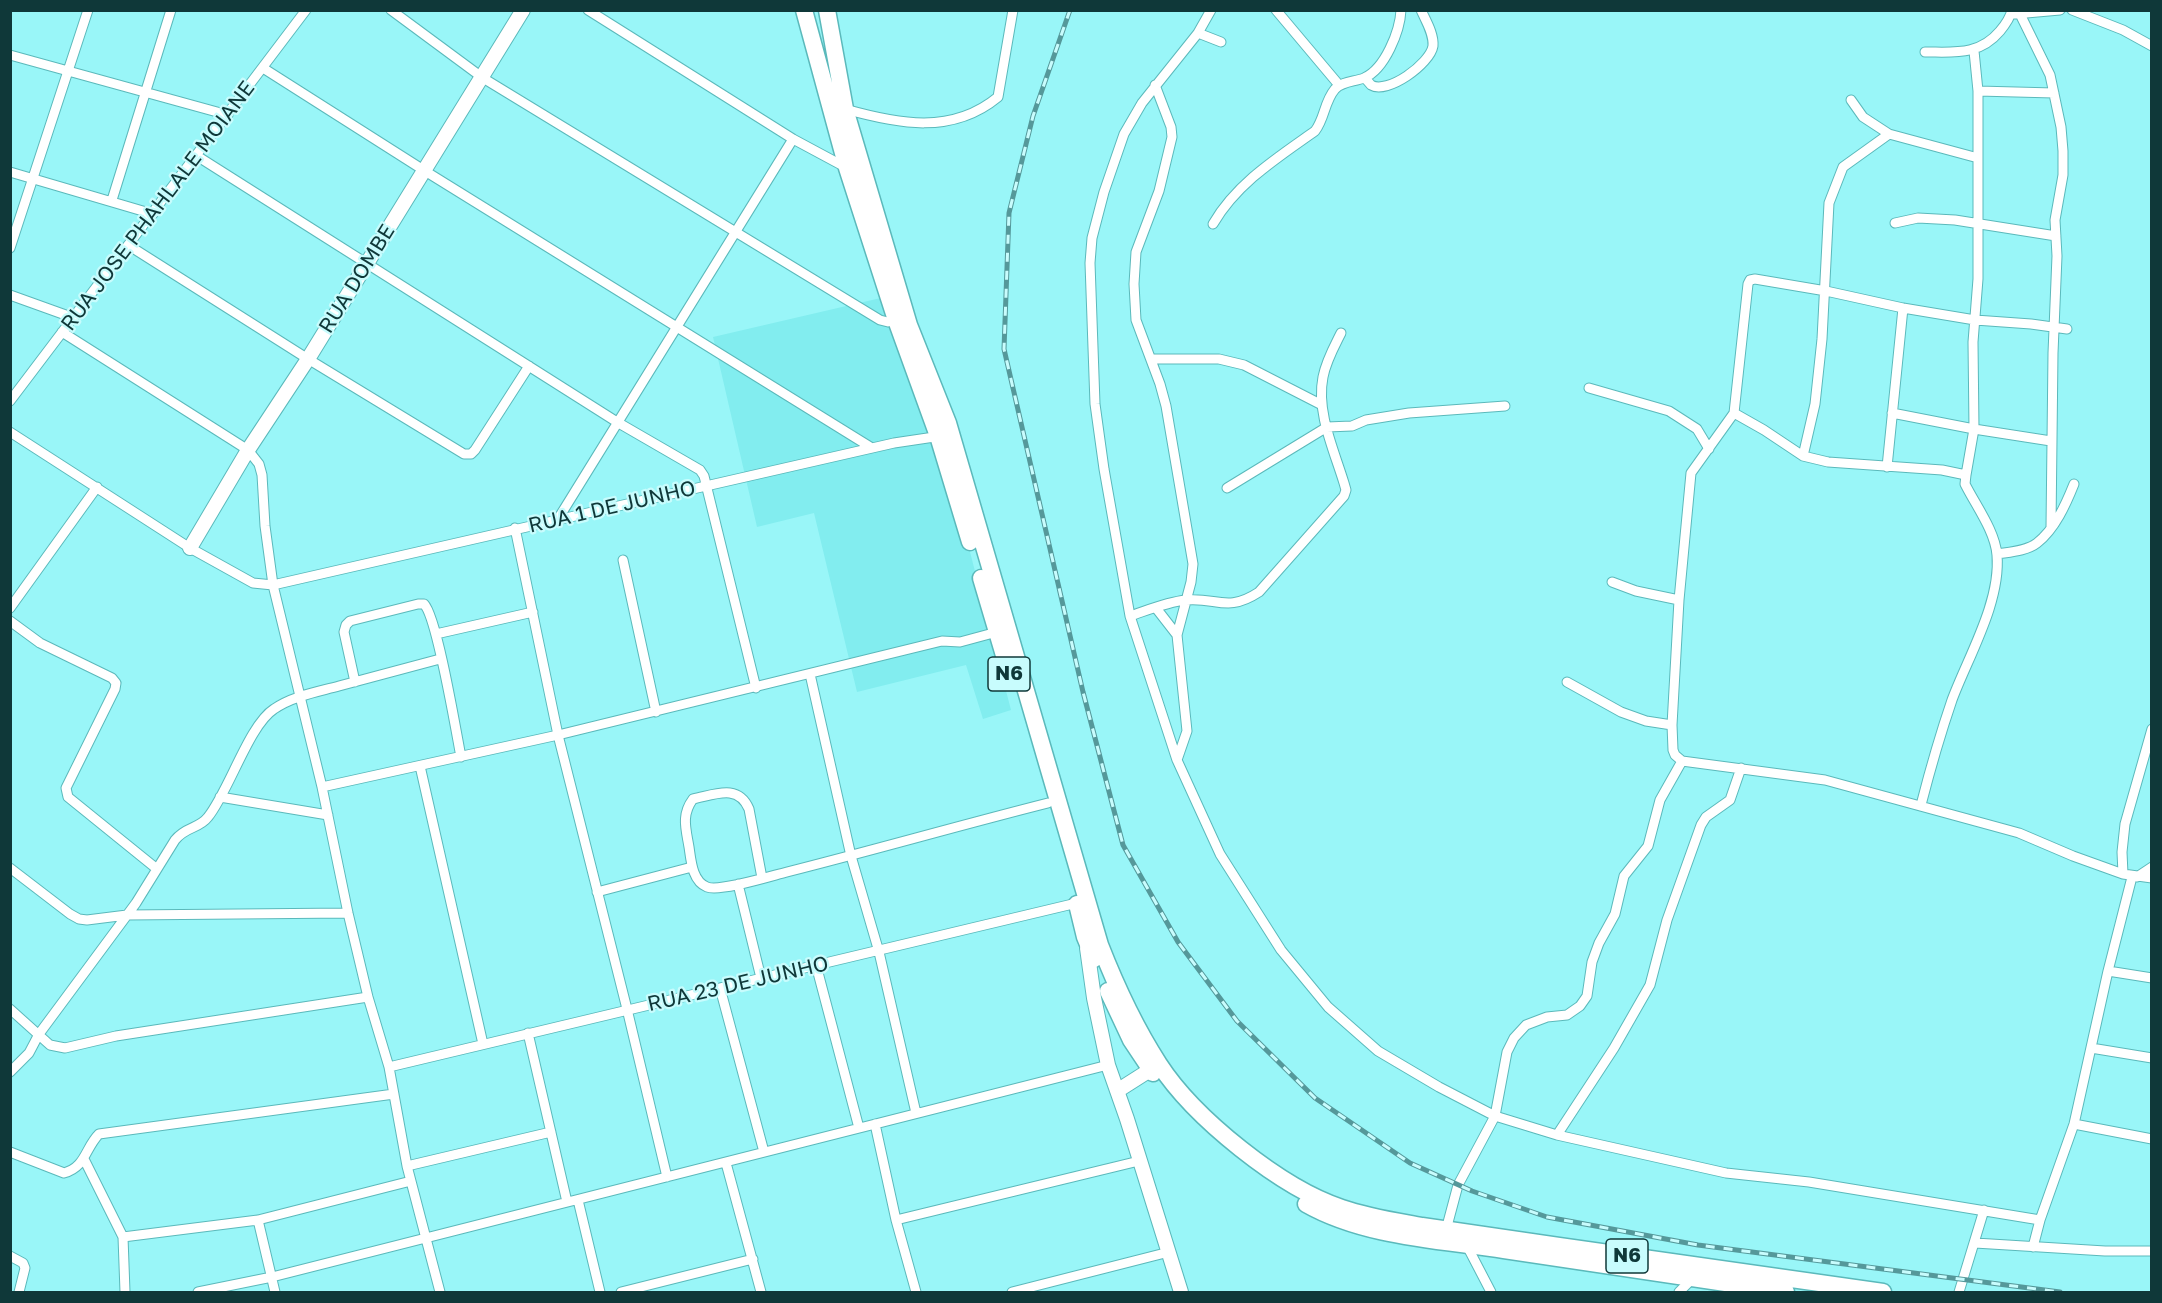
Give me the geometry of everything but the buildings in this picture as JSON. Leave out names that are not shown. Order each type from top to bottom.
[{"type":"highway","name":"N6","points":[[804,10],[847,168],[896,320],[945,436],[997,632],[1048,803],[1082,902],[1118,991],[1161,1066],[1218,1129],[1281,1178],[1339,1208],[1372,1217],[1446,1230],[1883,1293]]},
{"type":"highway","name":"N6","points":[[827,10],[845,109],[909,325],[945,436],[1082,902],[1086,937],[1121,1022],[1150,1070],[1211,1139],[1276,1187],[1337,1219],[1366,1228],[1786,1293]]},
{"type":"street","points":[[10,248],[88,10]]},
{"type":"street","points":[[111,200],[171,10]]},
{"type":"street","name":"RUA JOSE PHAHLALE MOIANE","points":[[10,401],[306,10]]},
{"type":"street","points":[[391,10],[483,78],[880,320],[888,322],[896,320]]},
{"type":"street","name":"RUA DOMBE","points":[[190,548],[248,450],[308,359],[524,10]]},
{"type":"street","points":[[588,10],[793,139],[847,168]]},
{"type":"street","points":[[845,109],[900,122],[928,123],[958,118],[990,104],[999,97],[1013,10]]},
{"type":"street","points":[[1211,10],[1198,33],[1155,85],[1124,134],[1104,192],[1092,238],[1090,263],[1095,404],[1130,615],[1177,760],[1220,854],[1281,950],[1328,1007],[1378,1051],[1439,1087],[1495,1116],[1557,1135],[1726,1173],[1809,1182],[2040,1220]]},
{"type":"street","points":[[1276,10],[1339,85]]},
{"type":"street","points":[[1214,224],[1222,209],[1259,171],[1315,131],[1321,123],[1326,103],[1339,85],[1365,78],[1379,65],[1398,31],[1401,12],[1420,10],[1433,38],[1429,56],[1418,68],[1402,79],[1382,88],[1375,88],[1365,78]]},
{"type":"street","points":[[1925,52],[1974,51],[1995,37],[2015,13],[2060,10]]},
{"type":"street","points":[[2072,10],[2123,30],[2151,46]]},
{"type":"street","points":[[2015,13],[2044,58],[2050,75],[2061,127],[2063,151],[2063,175],[2055,209],[2057,256],[2051,441],[2051,527]]},
{"type":"street","points":[[1198,33],[1221,42]]},
{"type":"street","points":[[1921,805],[1934,752],[1988,608],[1994,586],[1997,554],[1992,537],[1965,484],[1974,429],[1972,375],[1978,279],[1978,91],[1974,51]]},
{"type":"street","points":[[10,55],[228,115]]},
{"type":"street","points":[[263,68],[424,171],[872,448]]},
{"type":"street","points":[[1155,85],[1171,127],[1172,137],[1159,191],[1136,252],[1134,284],[1136,321],[1166,406],[1193,564],[1176,635],[1186,731],[1177,760]]},
{"type":"street","points":[[1978,91],[2054,93]]},
{"type":"street","points":[[1851,100],[1863,117],[1889,134],[1978,158]]},
{"type":"street","points":[[1803,456],[1815,404],[1826,291],[1829,203],[1843,167],[1889,134]]},
{"type":"street","points":[[558,519],[793,139]]},
{"type":"street","points":[[197,156],[618,422],[700,470],[704,476],[756,688]]},
{"type":"street","points":[[10,172],[153,214]]},
{"type":"street","points":[[1895,223],[1918,218],[1978,224],[2056,236]]},
{"type":"street","points":[[128,244],[308,359],[464,454],[471,454],[475,450],[529,366]]},
{"type":"street","points":[[2067,329],[1975,320],[1903,308],[1826,291],[1750,280],[1734,413],[1691,473],[1679,600],[1672,725],[1673,750],[1682,761],[1825,780],[1921,805],[2019,833],[2073,856],[2131,876],[2151,878]]},
{"type":"street","points":[[10,295],[74,318]]},
{"type":"street","points":[[1887,467],[1903,308]]},
{"type":"street","points":[[63,332],[248,450],[259,464],[273,585],[322,787],[368,997],[389,1067],[407,1166],[440,1293]]},
{"type":"street","points":[[1130,615],[1186,600],[1239,603],[1245,601],[1259,592],[1344,496],[1346,490],[1322,405],[1322,378],[1341,333]]},
{"type":"street","points":[[1151,359],[1219,359],[1244,365],[1322,405]]},
{"type":"street","points":[[1589,388],[1669,411],[1697,429],[1709,449]]},
{"type":"street","points":[[1227,488],[1327,427],[1352,426],[1366,420],[1409,413],[1505,406]]},
{"type":"street","points":[[1734,413],[1803,456],[1828,462],[1942,470],[1966,475]]},
{"type":"street","points":[[1892,413],[2051,441]]},
{"type":"street","points":[[10,432],[190,548],[253,583],[273,585]]},
{"type":"street","name":"RUA 1 DE JUNHO","points":[[273,585],[872,448],[945,436]]},
{"type":"street","points":[[1997,554],[2022,549],[2037,543],[2059,517],[2074,484]]},
{"type":"street","points":[[10,608],[97,487]]},
{"type":"street","points":[[515,528],[558,735],[627,1009],[666,1177]]},
{"type":"street","points":[[623,560],[656,712]]},
{"type":"street","points":[[1612,582],[1636,591],[1679,600]]},
{"type":"street","points":[[355,682],[344,632],[346,625],[350,621],[424,604],[429,609],[436,634],[461,757]]},
{"type":"street","points":[[1156,608],[1176,635]]},
{"type":"street","points":[[436,634],[533,612]]},
{"type":"street","points":[[10,621],[40,643],[112,678],[116,683],[66,788],[66,793],[157,869]]},
{"type":"street","points":[[322,787],[656,712],[942,641],[960,642],[997,632]]},
{"type":"street","points":[[10,1072],[29,1053],[39,1034],[127,915],[182,831],[207,819],[264,718],[274,709],[299,697],[440,659]]},
{"type":"street","points":[[810,675],[851,856],[879,952],[916,1113]]},
{"type":"street","points":[[1567,682],[1621,712],[1646,721],[1672,725]]},
{"type":"street","points":[[2033,1247],[2073,1124],[2131,876],[2122,852],[2125,824],[2151,729]]},
{"type":"street","points":[[1446,1230],[1458,1185],[1495,1116],[1507,1052],[1514,1038],[1526,1025],[1547,1017],[1567,1015],[1580,1006],[1587,996],[1592,962],[1599,943],[1615,914],[1624,876],[1648,846],[1660,800],[1682,761]]},
{"type":"street","points":[[420,766],[483,1044]]},
{"type":"street","points":[[1557,1135],[1614,1048],[1650,985],[1667,920],[1701,825],[1706,817],[1730,800],[1741,768]]},
{"type":"street","points":[[762,878],[749,809],[745,799],[737,794],[726,793],[693,799],[686,808],[684,819],[692,867],[697,878],[706,887],[721,888],[738,884],[851,856],[1048,803]]},
{"type":"street","points":[[220,797],[328,815]]},
{"type":"street","points":[[597,891],[692,867]]},
{"type":"street","points":[[2131,876],[2151,867]]},
{"type":"street","points":[[10,868],[79,919],[127,915],[348,913]]},
{"type":"street","points":[[738,884],[761,978]]},
{"type":"street","name":"RUA 23 DE JUNHO","points":[[389,1067],[1082,902]]},
{"type":"street","points":[[1086,937],[1090,977],[1108,1065],[1181,1293]]},
{"type":"street","points":[[816,965],[859,1128]]},
{"type":"street","points":[[2108,971],[2151,978]]},
{"type":"street","points":[[720,988],[764,1152]]},
{"type":"street","points":[[10,1009],[50,1046],[65,1048],[116,1036],[368,997]]},
{"type":"street","points":[[528,1033],[567,1202]]},
{"type":"street","points":[[2091,1048],[2151,1059]]},
{"type":"street","points":[[198,1293],[272,1277],[1108,1065]]},
{"type":"street","points":[[1117,1091],[1150,1070]]},
{"type":"street","points":[[10,1152],[64,1173],[70,1171],[84,1159],[93,1140],[99,1134],[394,1094]]},
{"type":"street","points":[[875,1124],[896,1221],[916,1293]]},
{"type":"street","points":[[2073,1124],[2151,1139]]},
{"type":"street","points":[[407,1166],[551,1132]]},
{"type":"street","points":[[84,1159],[123,1237],[125,1293]]},
{"type":"street","points":[[896,1221],[1139,1161]]},
{"type":"street","points":[[726,1163],[761,1293]]},
{"type":"street","points":[[123,1237],[258,1220],[411,1181]]},
{"type":"street","points":[[578,1200],[600,1293]]},
{"type":"street","points":[[1959,1293],[1984,1210]]},
{"type":"street","points":[[258,1220],[275,1293]]},
{"type":"street","points":[[1467,1244],[1491,1293]]},
{"type":"street","points":[[1975,1244],[2105,1251],[2151,1251]]},
{"type":"street","points":[[1012,1293],[1169,1252]]},
{"type":"street","points":[[10,1256],[23,1263],[25,1268],[19,1293]]},
{"type":"street","points":[[621,1293],[753,1259]]},
{"type":"street","points":[[1679,1293],[1693,1278]]},
{"type":"shaded area","points":[[885,297],[956,498],[1011,710],[983,719],[966,665],[857,692],[814,513],[757,527],[713,337]]},
{"type":"railway","points":[[1070,10],[1033,116],[1009,213],[1004,349],[1083,692],[1123,845],[1178,942],[1237,1021],[1315,1098],[1410,1163],[1472,1191],[1547,1217],[1698,1245],[2060,1292]]}]
